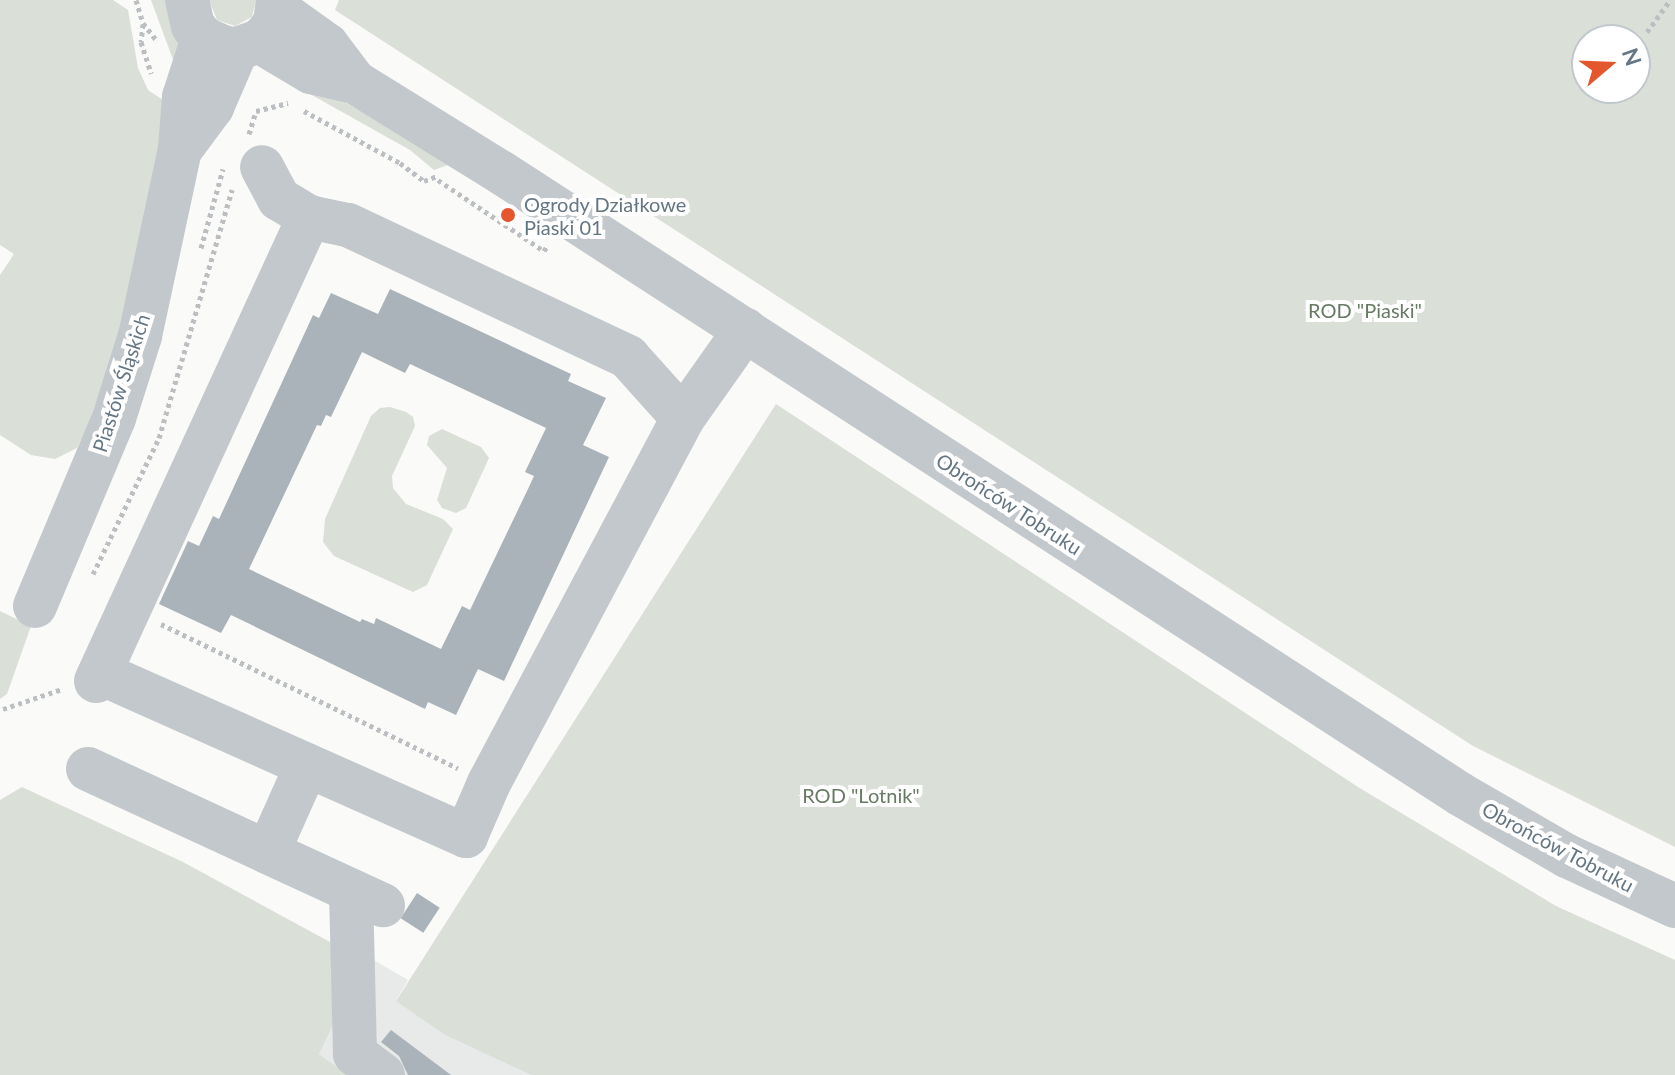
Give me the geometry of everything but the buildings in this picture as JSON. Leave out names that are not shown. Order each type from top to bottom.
[{"type":"street","name":"Obrońców Tobruku","points":[[240,23],[311,72],[355,82],[745,330],[1460,794],[1567,856],[1675,906]]},
{"type":"street","name":"Piastów Śląskich","points":[[35,606],[114,418],[140,336],[180,150],[184,97],[240,23]]},
{"type":"street","points":[[262,167],[279,199],[309,217],[348,225],[628,357],[683,418]]},
{"type":"street","points":[[309,217],[127,608],[98,677],[466,836],[489,783],[683,418],[745,330]]},
{"type":"street","points":[[268,852],[307,765]]},
{"type":"street","points":[[88,769],[367,898],[355,1054],[383,1075]]},
{"type":"path","points":[[136,0],[143,23],[141,42],[153,77]]},
{"type":"path","points":[[1651,26],[1670,0]]},
{"type":"path","points":[[253,122],[256,111],[292,103]]},
{"type":"path","points":[[425,166],[449,190],[544,251]]},
{"type":"path","points":[[127,608],[489,783]]},
{"type":"path","points":[[3,709],[98,677]]},
{"type":"shaded area","points":[[353,948],[408,980],[396,1000],[445,1035],[531,1075],[348,1075],[319,1054],[344,1003]]},
{"type":"green space","points":[[0,0],[113,0],[128,10],[138,68],[148,90],[172,106],[156,231],[88,425],[77,448],[55,459],[31,455],[0,435],[0,275],[14,254],[0,245]]},
{"type":"green space","points":[[151,0],[171,0],[185,40],[175,65]]},
{"type":"green space","points":[[209,0],[256,0],[252,17],[235,26],[217,20]]},
{"type":"green space","name":"ROD \"Piaski\"","points":[[339,0],[1675,0],[1675,847],[1473,746],[335,10]]},
{"type":"green space","points":[[315,86],[451,160],[448,165],[434,170],[410,150],[310,94]]},
{"type":"green space","name":"ROD \"Lotnik\"","points":[[776,404],[1358,787],[1556,906],[1675,960],[1675,1075],[531,1075],[445,1035],[396,1001]]},
{"type":"green space","points":[[390,407],[413,417],[415,426],[392,476],[393,488],[406,504],[443,519],[453,529],[427,585],[413,592],[334,556],[323,542],[325,519],[371,416],[380,408]]},
{"type":"green space","points":[[442,429],[481,447],[489,458],[466,508],[456,513],[442,508],[437,500],[447,468],[427,445],[429,436]]},
{"type":"green space","points":[[0,611],[31,626],[7,694],[0,699]]},
{"type":"green space","points":[[22,787],[183,862],[341,948],[344,1003],[319,1054],[348,1075],[0,1075],[0,800]]},
{"type":"place","name":"Ogrody Działkowe Piaski 01","points":[[508,215]]}]
